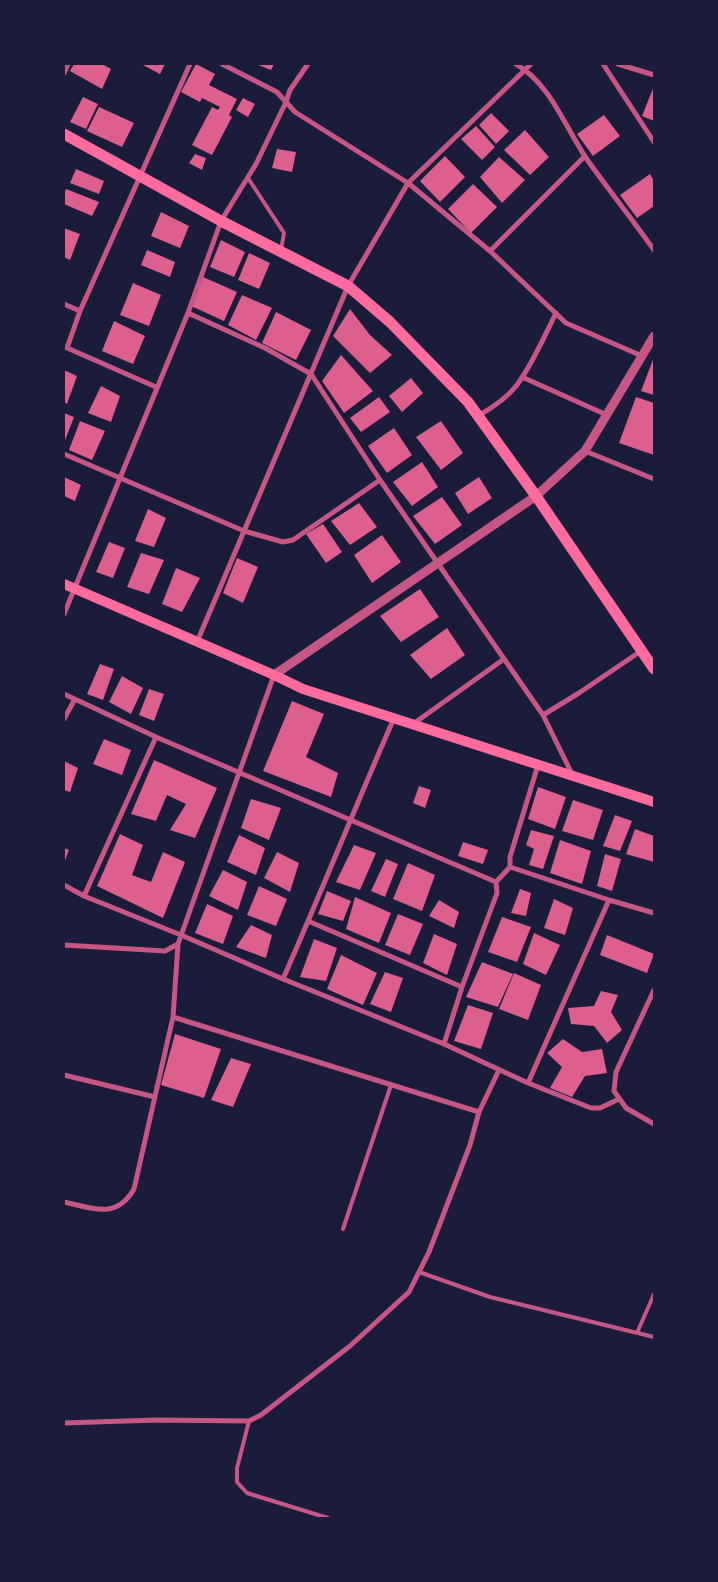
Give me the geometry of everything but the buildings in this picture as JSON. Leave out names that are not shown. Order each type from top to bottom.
[{"type":"main road","points":[[64,134],[221,221],[348,286],[390,322],[468,402],[536,496],[654,669]]},
{"type":"main road","points":[[64,584],[303,689],[654,802]]},
{"type":"street","points":[[64,73],[68,64]]},
{"type":"street","points":[[156,387],[65,347],[190,64]]},
{"type":"street","points":[[222,64],[277,92],[295,112],[408,182],[490,251],[566,323],[642,356]]},
{"type":"street","points":[[64,614],[188,313],[221,221],[256,164],[290,90],[308,64]]},
{"type":"street","points":[[516,64],[525,69],[553,99],[585,156],[654,250]]},
{"type":"street","points":[[197,642],[348,286],[408,182],[531,64]]},
{"type":"street","points":[[602,64],[654,142]]},
{"type":"street","points":[[618,64],[654,75]]},
{"type":"street","points":[[490,251],[585,156]]},
{"type":"street","points":[[64,304],[80,311]]},
{"type":"street","points":[[188,313],[265,348],[311,374],[380,480],[543,715],[573,776]]},
{"type":"street","points":[[478,416],[494,407],[516,386],[556,313]]},
{"type":"street","points":[[64,1202],[98,1210],[114,1209],[127,1200],[134,1189],[173,1017],[178,944],[274,675],[536,496],[586,451],[654,336]]},
{"type":"street","points":[[522,377],[607,415]]},
{"type":"street","points":[[586,451],[654,479]]},
{"type":"street","points":[[64,454],[244,531],[283,542],[293,540],[380,480]]},
{"type":"street","points":[[543,715],[579,693],[641,650]]},
{"type":"street","points":[[412,724],[504,659]]},
{"type":"street","points":[[64,694],[156,737],[496,882]]},
{"type":"street","points":[[64,719],[75,699]]},
{"type":"street","points":[[283,979],[394,718]]},
{"type":"street","points":[[84,896],[156,737]]},
{"type":"street","points":[[444,1044],[462,987],[497,894],[496,882],[510,866],[510,857],[538,765]]},
{"type":"street","points":[[510,866],[609,900],[654,913]]},
{"type":"street","points":[[64,885],[84,896],[444,1044],[528,1083],[592,1108],[600,1108],[619,1099]]},
{"type":"street","points":[[528,1083],[609,900]]},
{"type":"street","points":[[308,921],[462,987]]},
{"type":"street","points":[[64,945],[165,951],[178,944]]},
{"type":"street","points":[[654,990],[616,1072],[614,1091],[626,1108],[654,1124]]},
{"type":"street","points":[[173,1017],[479,1112]]},
{"type":"street","points":[[64,1423],[157,1420],[250,1421],[261,1415],[350,1346],[409,1292],[429,1252],[470,1145],[479,1112],[499,1070]]},
{"type":"street","points":[[64,1075],[155,1097]]},
{"type":"lane","points":[[248,178],[284,233],[280,252]]},
{"type":"lane","points":[[343,1229],[391,1085]]},
{"type":"lane","points":[[419,1272],[490,1297],[654,1337]]},
{"type":"lane","points":[[637,1333],[654,1294]]},
{"type":"lane","points":[[250,1421],[237,1468],[237,1482],[247,1494],[328,1518]]}]
